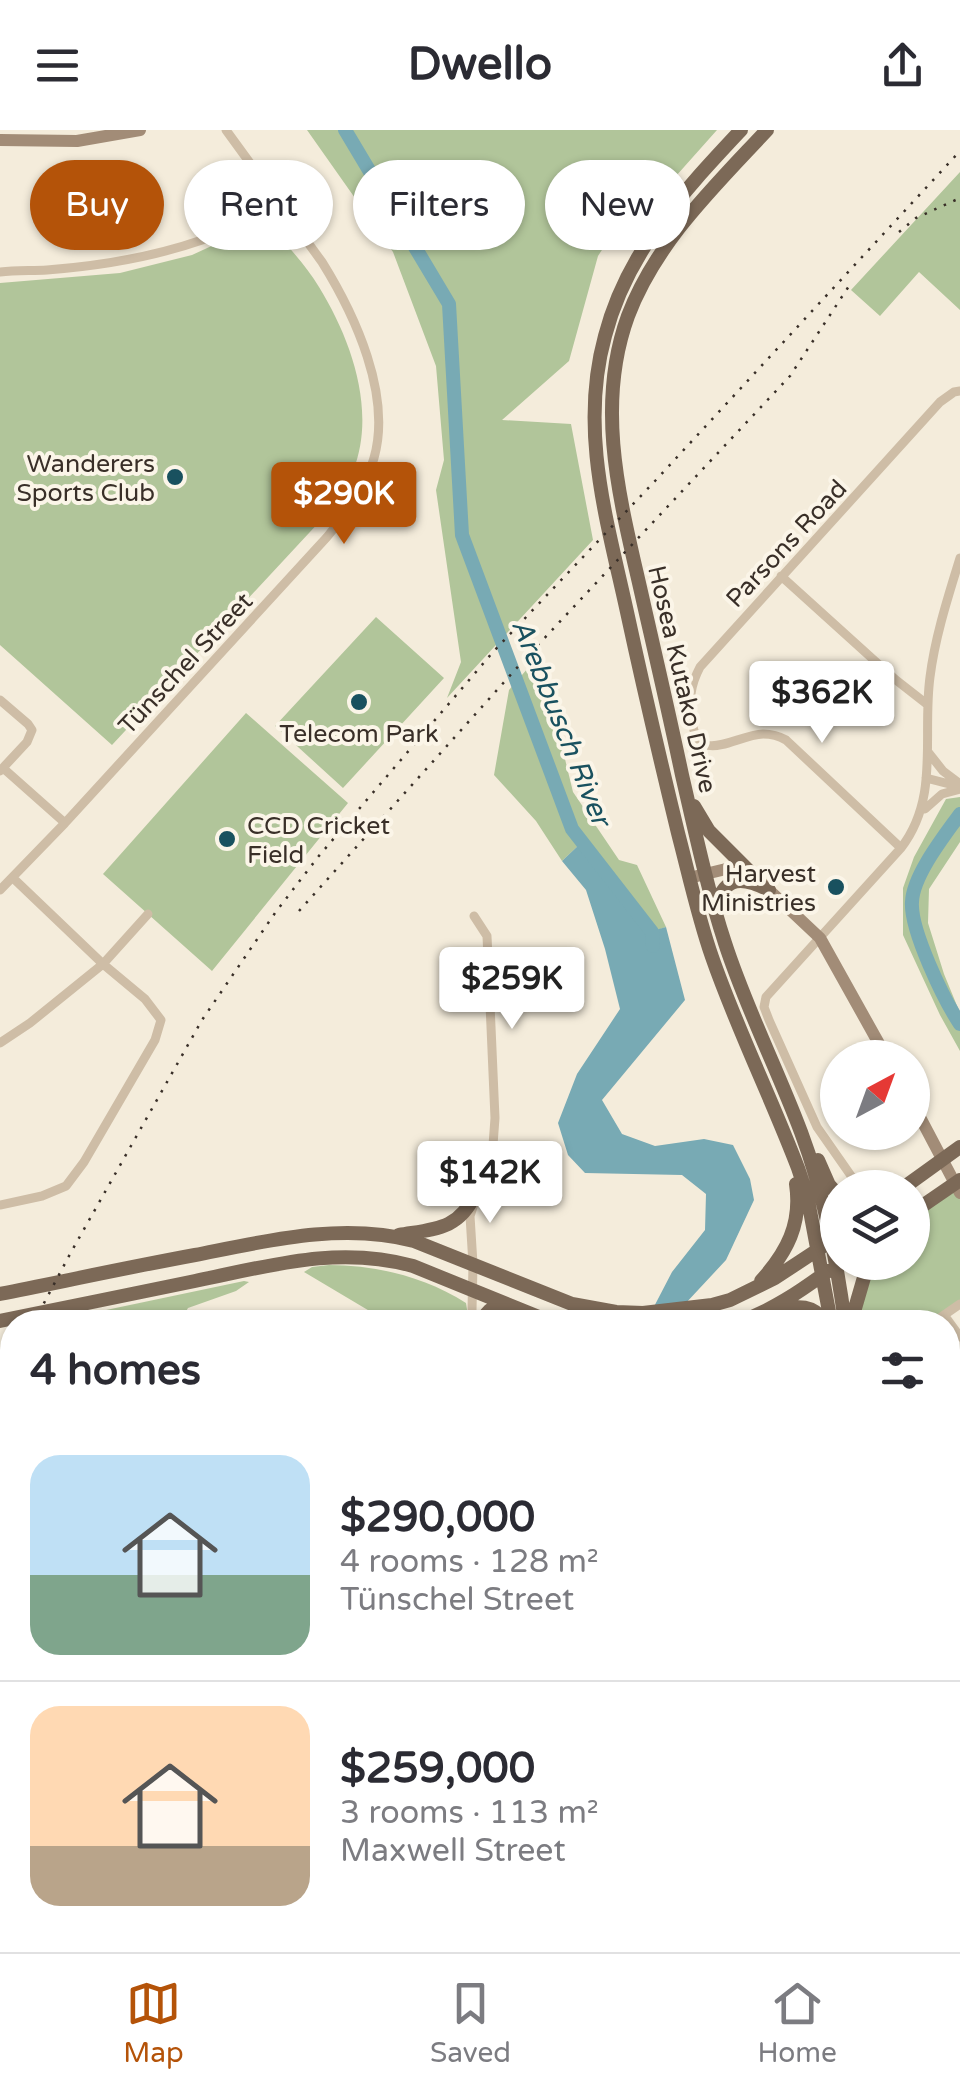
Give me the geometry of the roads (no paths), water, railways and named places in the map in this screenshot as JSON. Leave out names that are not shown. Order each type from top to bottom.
[{"type":"main road","name":"Hosea Kutako Drive","points":[[741,130],[663,218],[637,256],[611,313],[599,358],[593,407],[595,456],[648,708],[711,955],[787,1139],[807,1195],[820,1260]]},
{"type":"main road","name":"Hosea Kutako Drive","points":[[767,130],[687,216],[640,288],[615,366],[612,446],[636,572],[715,909],[735,974],[778,1074],[820,1190]]},
{"type":"main road","points":[[686,792],[709,831],[750,873]]},
{"type":"main road","points":[[715,909],[729,884],[746,880],[769,890]]},
{"type":"main road","points":[[778,1074],[823,1170]]},
{"type":"main road","points":[[752,1290],[778,1262],[795,1226],[798,1194],[787,1139]]},
{"type":"main road","points":[[930,1198],[954,1177],[960,1147]]},
{"type":"main road","points":[[393,1236],[434,1230],[460,1218],[476,1194]]},
{"type":"main road","points":[[0,1294],[292,1238],[362,1232],[393,1236],[572,1304],[605,1310]]},
{"type":"main road","points":[[671,1310],[730,1300],[818,1250]]},
{"type":"main road","points":[[51,1310],[319,1258],[358,1256],[413,1266],[523,1310]]},
{"type":"main road","points":[[772,1310],[820,1277]]},
{"type":"main road","name":"Hosea Kutako Drive","points":[[824,1280],[827,1310]]},
{"type":"main road","name":"Hosea Kutako Drive","points":[[841,1280],[846,1310]]},
{"type":"main road","points":[[852,1310],[862,1280]]},
{"type":"main road","points":[[772,1310],[806,1306],[813,1310]]},
{"type":"main road","points":[[490,1310],[518,1308]]},
{"type":"street","points":[[0,140],[77,142],[140,130]]},
{"type":"street","name":"Tünschel Street","points":[[226,130],[249,160]]},
{"type":"street","points":[[0,272],[120,262],[184,246]]},
{"type":"street","name":"Tünschel Street","points":[[0,890],[327,537],[355,499],[374,458],[378,405],[359,333],[336,282],[314,250]]},
{"type":"street","name":"Parsons Road","points":[[901,848],[786,740],[761,734],[714,746],[700,743],[693,730],[689,701],[700,667],[940,402],[960,392]]},
{"type":"street","points":[[847,1170],[817,1127],[764,1007],[766,997],[916,827],[926,793],[928,705],[934,656],[960,558]]},
{"type":"street","points":[[781,576],[928,705]]},
{"type":"street","points":[[0,700],[32,730],[27,742],[2,769],[65,823]]},
{"type":"street","points":[[926,750],[960,787]]},
{"type":"street","points":[[926,778],[960,787]]},
{"type":"street","points":[[922,812],[942,794],[960,787]]},
{"type":"street","points":[[690,878],[726,868],[750,873],[820,938],[877,1040]]},
{"type":"street","points":[[0,1205],[66,1186],[84,1162],[160,1026],[159,1015],[145,1000],[13,878]]},
{"type":"street","points":[[0,1043],[103,964],[148,914]]},
{"type":"street","points":[[474,916],[487,936],[494,1118],[493,1145],[470,1216],[475,1310]]},
{"type":"street","points":[[930,1134],[954,1177]]},
{"type":"water","points":[[582,842],[652,931],[666,927],[685,1000],[602,1100],[622,1134],[655,1146],[704,1139],[733,1145],[750,1179],[754,1200],[726,1260],[683,1310],[652,1310],[672,1272],[705,1230],[706,1194],[682,1175],[585,1173],[568,1155],[558,1123],[577,1074],[620,1009],[586,890],[562,861]]},
{"type":"waterway","name":"Arebbusch River","points":[[345,130],[449,304],[462,535],[572,829],[652,932],[653,946]]},
{"type":"waterway","points":[[960,814],[924,868],[912,902],[922,947],[960,1024]]},
{"type":"railway","points":[[40,1310],[202,1020],[318,857],[493,652],[960,151]]},
{"type":"railway","points":[[899,232],[916,218],[960,198]]},
{"type":"railway","points":[[299,911],[523,661],[790,376],[849,286]]},
{"type":"place","name":"Wanderers Sports Club","points":[[175,477]]},
{"type":"place","name":"Telecom Park","points":[[359,702]]},
{"type":"place","name":"CCD Cricket Field","points":[[227,839]]},
{"type":"place","name":"Harvest Ministries","points":[[836,887]]}]
